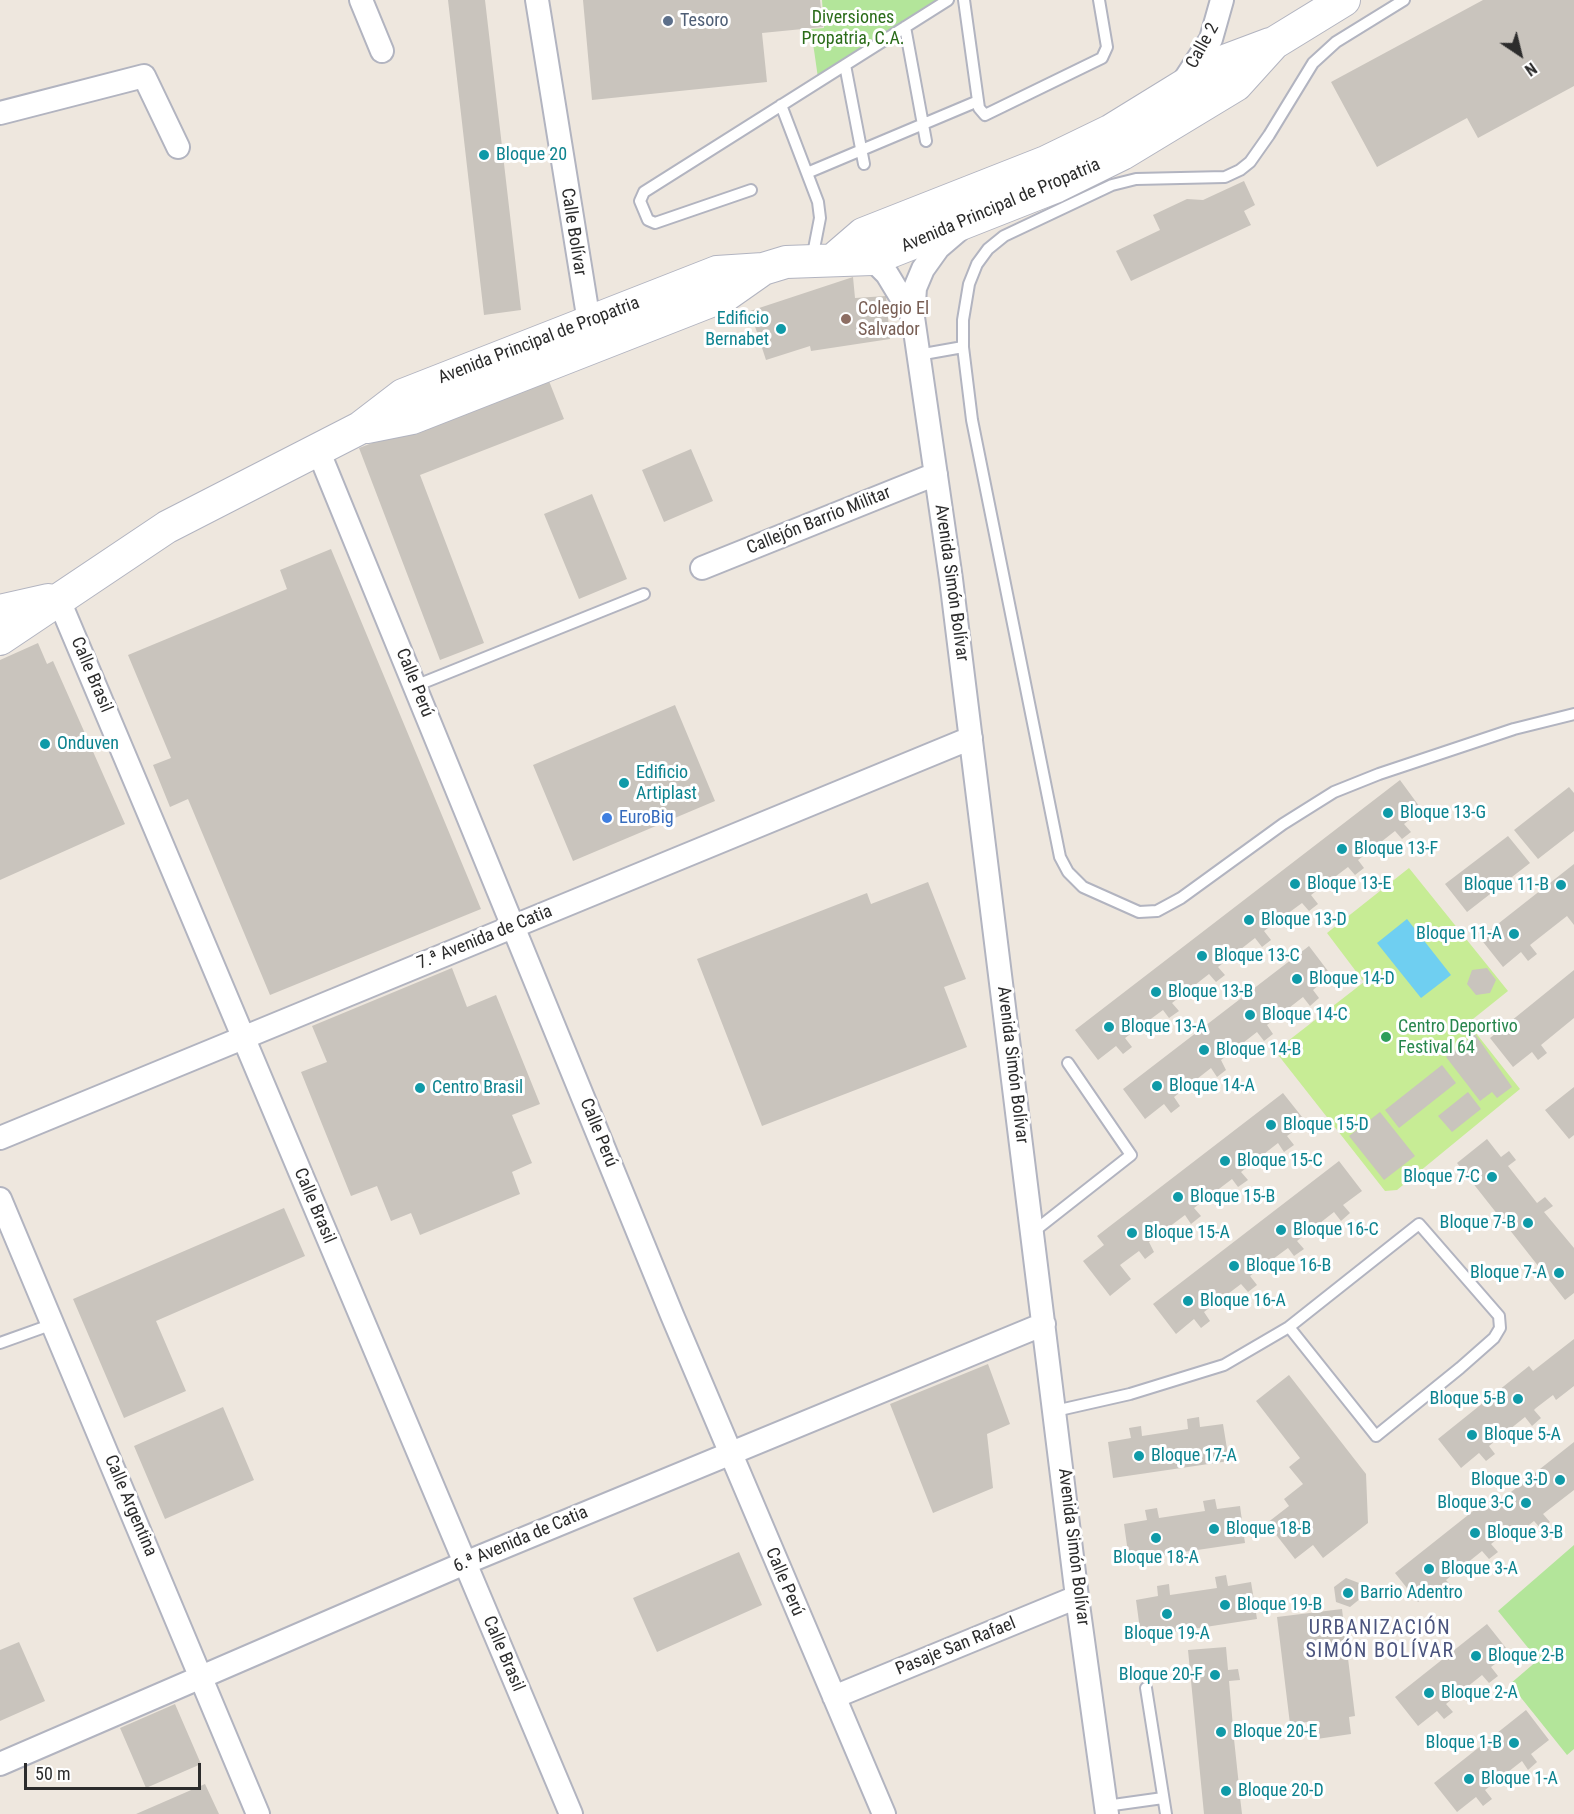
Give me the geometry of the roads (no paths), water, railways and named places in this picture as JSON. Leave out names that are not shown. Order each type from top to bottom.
[{"type":"main road","name":"Avenida Principal de Propatria","points":[[823,260],[863,234],[1046,162],[1110,131],[1222,62],[1274,43],[1344,0]]},
{"type":"main road","name":"Avenida Principal de Propatria","points":[[0,639],[167,527],[360,428],[403,394],[717,272],[763,268],[786,262],[872,259],[968,222],[1057,186],[1122,154],[1236,85],[1274,43]]},
{"type":"main road","name":"Avenida Principal de Propatria","points":[[360,428],[412,418],[726,295],[763,268]]},
{"type":"main road","name":"Avenida Principal de Propatria","points":[[0,611],[58,598]]},
{"type":"street","points":[[361,0],[382,51]]},
{"type":"street","name":"Calle Bolívar","points":[[537,0],[589,322]]},
{"type":"street","name":"Calle 2","points":[[1178,90],[1211,39],[1222,0]]},
{"type":"street","points":[[0,113],[144,76],[178,147]]},
{"type":"street","name":"Avenida Simón Bolívar","points":[[968,222],[938,248],[923,269],[915,288],[913,317],[971,738],[1077,1597],[1106,1810]]},
{"type":"street","name":"Avenida Simón Bolívar","points":[[872,259],[887,274],[913,317]]},
{"type":"street","name":"Calle Perú","points":[[318,450],[730,1454],[884,1814]]},
{"type":"street","name":"Callejón Barrio Militar","points":[[702,568],[936,474]]},
{"type":"street","name":"Calle Brasil","points":[[58,598],[571,1814]]},
{"type":"street","name":"7.ª Avenida de Catia","points":[[0,1138],[971,738]]},
{"type":"street","name":"Calle Argentina","points":[[0,1199],[258,1814]]},
{"type":"street","name":"6.ª Avenida de Catia","points":[[0,1764],[465,1563],[1044,1324]]},
{"type":"street","name":"Pasaje San Rafael","points":[[834,1697],[1077,1597]]},
{"type":"lane","points":[[751,190],[655,223],[648,220],[640,201],[644,192],[948,0]]},
{"type":"lane","points":[[964,0],[978,101],[982,114],[989,115],[1102,58],[1107,47],[1099,0]]},
{"type":"lane","points":[[1404,0],[1336,42],[1313,63],[1269,135],[1250,162],[1240,170],[1225,177],[1136,179],[1112,185],[1028,224],[988,249],[977,264],[969,284],[963,320],[963,347],[972,420],[1060,857],[1068,872],[1083,887],[1139,912],[1157,911],[1181,898],[1283,824],[1334,792],[1379,774],[1514,729],[1574,714]]},
{"type":"lane","points":[[905,27],[926,141]]},
{"type":"lane","points":[[845,65],[864,164]]},
{"type":"lane","points":[[807,173],[978,101]]},
{"type":"lane","points":[[781,105],[819,202],[823,260]]},
{"type":"lane","points":[[918,355],[963,347]]},
{"type":"lane","points":[[415,686],[644,594]]},
{"type":"lane","points":[[1033,1232],[1131,1155],[1068,1063]]},
{"type":"lane","points":[[1055,1411],[1130,1394],[1224,1365],[1289,1327],[1419,1224],[1498,1316],[1500,1328],[1494,1338],[1460,1368],[1376,1436],[1289,1327]]},
{"type":"lane","points":[[0,1343],[53,1324]]},
{"type":"lane","points":[[1146,1688],[1166,1814]]},
{"type":"lane","points":[[1106,1810],[1163,1798]]},
{"type":"water","points":[[1407,919],[1451,975],[1421,998],[1377,943]]},
{"type":"place","name":"Tesoro","points":[[668,21]]},
{"type":"place","name":"Bloque 20","points":[[484,155]]},
{"type":"place","name":"Colegio El Salvador","points":[[846,319]]},
{"type":"place","name":"Edificio Bernabet","points":[[781,329]]},
{"type":"place","name":"Onduven","points":[[45,744]]},
{"type":"place","name":"Edificio Artiplast","points":[[624,783]]},
{"type":"place","name":"Bloque 13-G","points":[[1388,813]]},
{"type":"place","name":"EuroBig","points":[[607,818]]},
{"type":"place","name":"Bloque 13-F","points":[[1342,849]]},
{"type":"place","name":"Bloque 13-E","points":[[1295,884]]},
{"type":"place","name":"Bloque 11-B","points":[[1561,885]]},
{"type":"place","name":"Bloque 13-D","points":[[1249,920]]},
{"type":"place","name":"Bloque 11-A","points":[[1514,934]]},
{"type":"place","name":"Bloque 13-C","points":[[1202,956]]},
{"type":"place","name":"Bloque 14-D","points":[[1297,979]]},
{"type":"place","name":"Bloque 13-B","points":[[1156,992]]},
{"type":"place","name":"Bloque 14-C","points":[[1250,1015]]},
{"type":"place","name":"Bloque 13-A","points":[[1109,1027]]},
{"type":"place","name":"Centro Deportivo Festival 64","points":[[1386,1037]]},
{"type":"place","name":"Bloque 14-B","points":[[1204,1050]]},
{"type":"place","name":"Bloque 14-A","points":[[1157,1086]]},
{"type":"place","name":"Centro Brasil","points":[[420,1088]]},
{"type":"place","name":"Bloque 15-D","points":[[1271,1125]]},
{"type":"place","name":"Bloque 15-C","points":[[1225,1161]]},
{"type":"place","name":"Bloque 7-C","points":[[1492,1177]]},
{"type":"place","name":"Bloque 15-B","points":[[1178,1197]]},
{"type":"place","name":"Bloque 7-B","points":[[1528,1223]]},
{"type":"place","name":"Bloque 16-C","points":[[1281,1230]]},
{"type":"place","name":"Bloque 15-A","points":[[1132,1233]]},
{"type":"place","name":"Bloque 16-B","points":[[1234,1266]]},
{"type":"place","name":"Bloque 7-A","points":[[1559,1273]]},
{"type":"place","name":"Bloque 16-A","points":[[1188,1301]]},
{"type":"place","name":"Bloque 5-B","points":[[1518,1399]]},
{"type":"place","name":"Bloque 5-A","points":[[1472,1435]]},
{"type":"place","name":"Bloque 17-A","points":[[1139,1456]]},
{"type":"place","name":"Bloque 3-D","points":[[1560,1480]]},
{"type":"place","name":"Bloque 3-C","points":[[1526,1503]]},
{"type":"place","name":"Bloque 18-B","points":[[1214,1529]]},
{"type":"place","name":"Bloque 3-B","points":[[1475,1533]]},
{"type":"place","name":"Bloque 18-A","points":[[1156,1538]]},
{"type":"place","name":"Bloque 3-A","points":[[1429,1569]]},
{"type":"place","name":"Barrio Adentro","points":[[1348,1593]]},
{"type":"place","name":"Bloque 19-B","points":[[1225,1605]]},
{"type":"place","name":"Bloque 19-A","points":[[1167,1614]]},
{"type":"place","name":"Bloque 2-B","points":[[1476,1656]]},
{"type":"place","name":"Bloque 20-F","points":[[1215,1675]]},
{"type":"place","name":"Bloque 2-A","points":[[1429,1693]]},
{"type":"place","name":"Bloque 20-E","points":[[1221,1732]]},
{"type":"place","name":"Bloque 1-B","points":[[1514,1743]]},
{"type":"place","name":"Bloque 1-A","points":[[1469,1779]]},
{"type":"place","name":"Bloque 20-D","points":[[1226,1791]]},
{"type":"district","name":"URBANIZACIÓN SIMÓN BOLÍVAR","points":[[1380,1640]]},
{"type":"park label","name":"Diversiones Propatria, C.A.","points":[[853,28]]}]
